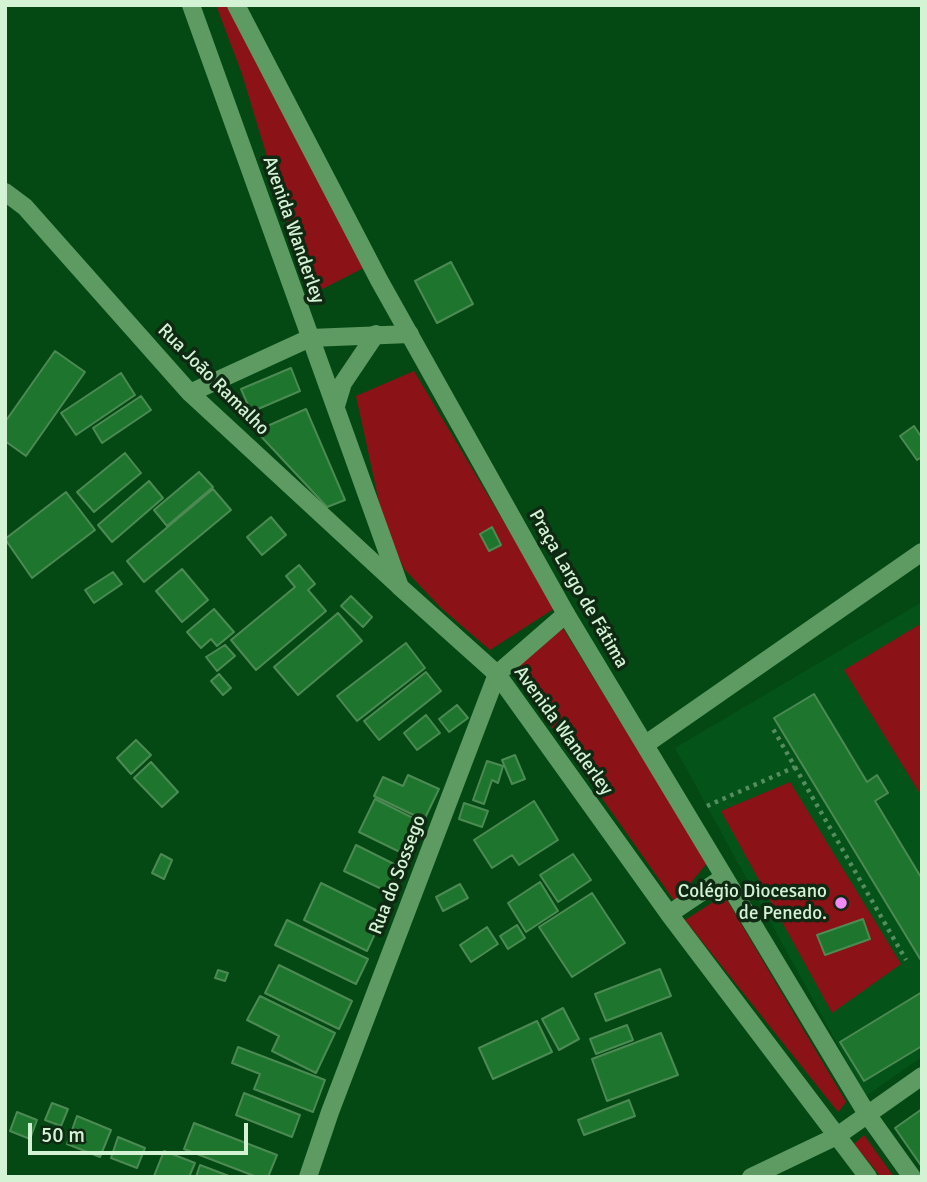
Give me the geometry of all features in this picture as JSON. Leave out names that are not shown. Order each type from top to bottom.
[{"type":"main road","name":"Avenida Wanderley","points":[[191,5],[400,587],[497,674],[669,914],[868,1177]]},
{"type":"main road","name":"Praça Largo de Fátima","points":[[236,5],[310,150],[566,614],[867,1114],[912,1177]]},
{"type":"main road","name":"Rua João Ramalho","points":[[5,192],[24,207],[190,393],[400,587]]},
{"type":"main road","points":[[336,406],[343,383],[376,334]]},
{"type":"main road","points":[[190,393],[310,338],[410,334]]},
{"type":"main road","points":[[646,744],[922,552]]},
{"type":"main road","name":"Rua do Sossego","points":[[308,1177],[497,674],[566,614]]},
{"type":"main road","points":[[669,914],[724,877]]},
{"type":"main road","points":[[751,1177],[837,1136],[922,1076]]},
{"type":"path","points":[[772,727],[905,960]]},
{"type":"path","points":[[687,815],[796,767]]},
{"type":"shaded area","points":[[216,5],[242,5],[373,263],[309,296],[242,74]]},
{"type":"shaded area","points":[[414,371],[555,608],[490,650],[441,608],[404,569],[384,525],[356,396]]},
{"type":"shaded area","name":"Colégio Diocesano de Penedo.","points":[[922,602],[922,1057],[866,1096],[675,748]]},
{"type":"shaded area","points":[[922,623],[922,797],[844,670]]},
{"type":"shaded area","points":[[561,625],[707,863],[675,902],[511,669]]},
{"type":"shaded area","points":[[790,782],[901,964],[832,1013],[721,811]]},
{"type":"shaded area","points":[[724,895],[846,1102],[838,1112],[685,920]]},
{"type":"shaded area","points":[[864,1135],[894,1177],[881,1177],[854,1144]]},
{"type":"building","points":[[451,262],[473,304],[437,323],[415,281]]},
{"type":"building","points":[[55,351],[85,372],[26,456],[5,441],[5,422]]},
{"type":"building","points":[[291,368],[300,391],[251,412],[241,389]]},
{"type":"building","points":[[121,373],[135,395],[76,435],[61,413]]},
{"type":"building","points":[[141,396],[151,410],[102,443],[93,428]]},
{"type":"building","points":[[306,409],[345,500],[327,507],[256,431]]},
{"type":"building","points":[[914,426],[922,438],[922,457],[917,460],[900,436]]},
{"type":"building","points":[[125,453],[141,473],[94,512],[77,492]]},
{"type":"building","points":[[199,472],[213,487],[167,526],[154,510]]},
{"type":"building","points":[[149,481],[163,498],[112,542],[98,525]]},
{"type":"building","points":[[213,489],[231,510],[144,582],[127,561]]},
{"type":"building","points":[[66,492],[95,530],[32,578],[5,539]]},
{"type":"building","points":[[271,517],[286,535],[262,555],[247,537]]},
{"type":"building","points":[[492,527],[501,545],[489,551],[480,534]]},
{"type":"building","points":[[299,565],[315,584],[308,590],[326,611],[256,670],[231,640],[295,587],[286,576]]},
{"type":"building","points":[[182,569],[208,600],[182,622],[156,591]]},
{"type":"building","points":[[113,572],[122,584],[94,603],[85,590]]},
{"type":"building","points":[[351,596],[372,617],[363,627],[341,606]]},
{"type":"building","points":[[214,609],[234,632],[217,646],[211,639],[201,648],[187,632]]},
{"type":"building","points":[[338,613],[362,641],[298,695],[274,667]]},
{"type":"building","points":[[406,643],[425,668],[357,721],[337,696]]},
{"type":"building","points":[[225,645],[235,656],[217,671],[206,657]]},
{"type":"building","points":[[426,672],[441,691],[379,740],[364,721]]},
{"type":"building","points":[[219,674],[231,688],[223,695],[211,681]]},
{"type":"building","points":[[814,694],[867,782],[877,775],[888,793],[875,801],[922,879],[922,962],[774,718]]},
{"type":"building","points":[[457,705],[468,718],[449,732],[439,719]]},
{"type":"building","points":[[426,715],[440,733],[417,750],[404,733]]},
{"type":"building","points":[[136,740],[151,755],[131,774],[117,758]]},
{"type":"building","points":[[515,755],[525,779],[512,784],[502,760]]},
{"type":"building","points":[[487,761],[503,766],[498,783],[492,780],[484,804],[473,800]]},
{"type":"building","points":[[151,762],[178,792],[162,807],[134,778]]},
{"type":"building","points":[[408,775],[439,789],[424,820],[374,796],[383,777],[403,786]]},
{"type":"building","points":[[375,799],[421,822],[406,855],[359,832]]},
{"type":"building","points":[[534,801],[558,840],[519,865],[512,855],[492,868],[474,840]]},
{"type":"building","points":[[464,803],[488,811],[482,827],[459,819]]},
{"type":"building","points":[[356,845],[400,867],[388,892],[344,871]]},
{"type":"building","points":[[161,854],[172,860],[164,879],[152,873]]},
{"type":"building","points":[[573,854],[591,880],[558,902],[540,875]]},
{"type":"building","points":[[540,882],[558,911],[526,932],[508,903]]},
{"type":"building","points":[[321,883],[384,914],[367,951],[304,920]]},
{"type":"building","points":[[460,884],[468,898],[443,911],[436,897]]},
{"type":"building","points":[[592,893],[625,943],[572,977],[539,927]]},
{"type":"building","points":[[863,919],[870,939],[825,955],[817,935]]},
{"type":"building","points":[[287,920],[368,959],[356,984],[275,945]]},
{"type":"building","points":[[517,925],[525,938],[508,949],[500,936]]},
{"type":"building","points":[[487,927],[498,944],[471,962],[460,945]]},
{"type":"building","points":[[279,965],[352,1001],[339,1029],[265,993]]},
{"type":"building","points":[[660,969],[671,996],[606,1021],[595,994]]},
{"type":"building","points":[[218,970],[228,973],[225,981],[215,978]]},
{"type":"building","points":[[922,992],[922,1046],[864,1081],[840,1042]]},
{"type":"building","points":[[260,996],[335,1033],[316,1073],[272,1051],[279,1036],[247,1020]]},
{"type":"building","points":[[563,1008],[579,1039],[559,1050],[542,1019]]},
{"type":"building","points":[[537,1021],[552,1052],[493,1079],[479,1048]]},
{"type":"building","points":[[627,1025],[633,1040],[596,1054],[590,1039]]},
{"type":"building","points":[[661,1033],[678,1075],[607,1101],[592,1059]]},
{"type":"building","points":[[238,1047],[325,1080],[313,1112],[254,1089],[260,1074],[232,1063]]},
{"type":"building","points":[[244,1093],[300,1115],[292,1137],[236,1115]]},
{"type":"building","points":[[629,1100],[635,1116],[584,1135],[578,1120]]},
{"type":"building","points":[[52,1103],[68,1109],[61,1126],[45,1120]]},
{"type":"building","points":[[922,1109],[922,1167],[895,1128]]},
{"type":"building","points":[[17,1112],[37,1120],[30,1139],[10,1131]]},
{"type":"building","points":[[77,1116],[111,1130],[100,1157],[67,1144]]},
{"type":"building","points":[[194,1123],[277,1155],[268,1177],[257,1177],[184,1149]]},
{"type":"building","points":[[118,1137],[145,1148],[137,1168],[111,1158]]},
{"type":"building","points":[[164,1151],[195,1163],[189,1177],[154,1176]]},
{"type":"building","points":[[200,1165],[229,1176],[229,1177],[196,1177]]},
{"type":"place","name":"Colégio Diocesano de Penedo.","points":[[841,903]]}]
